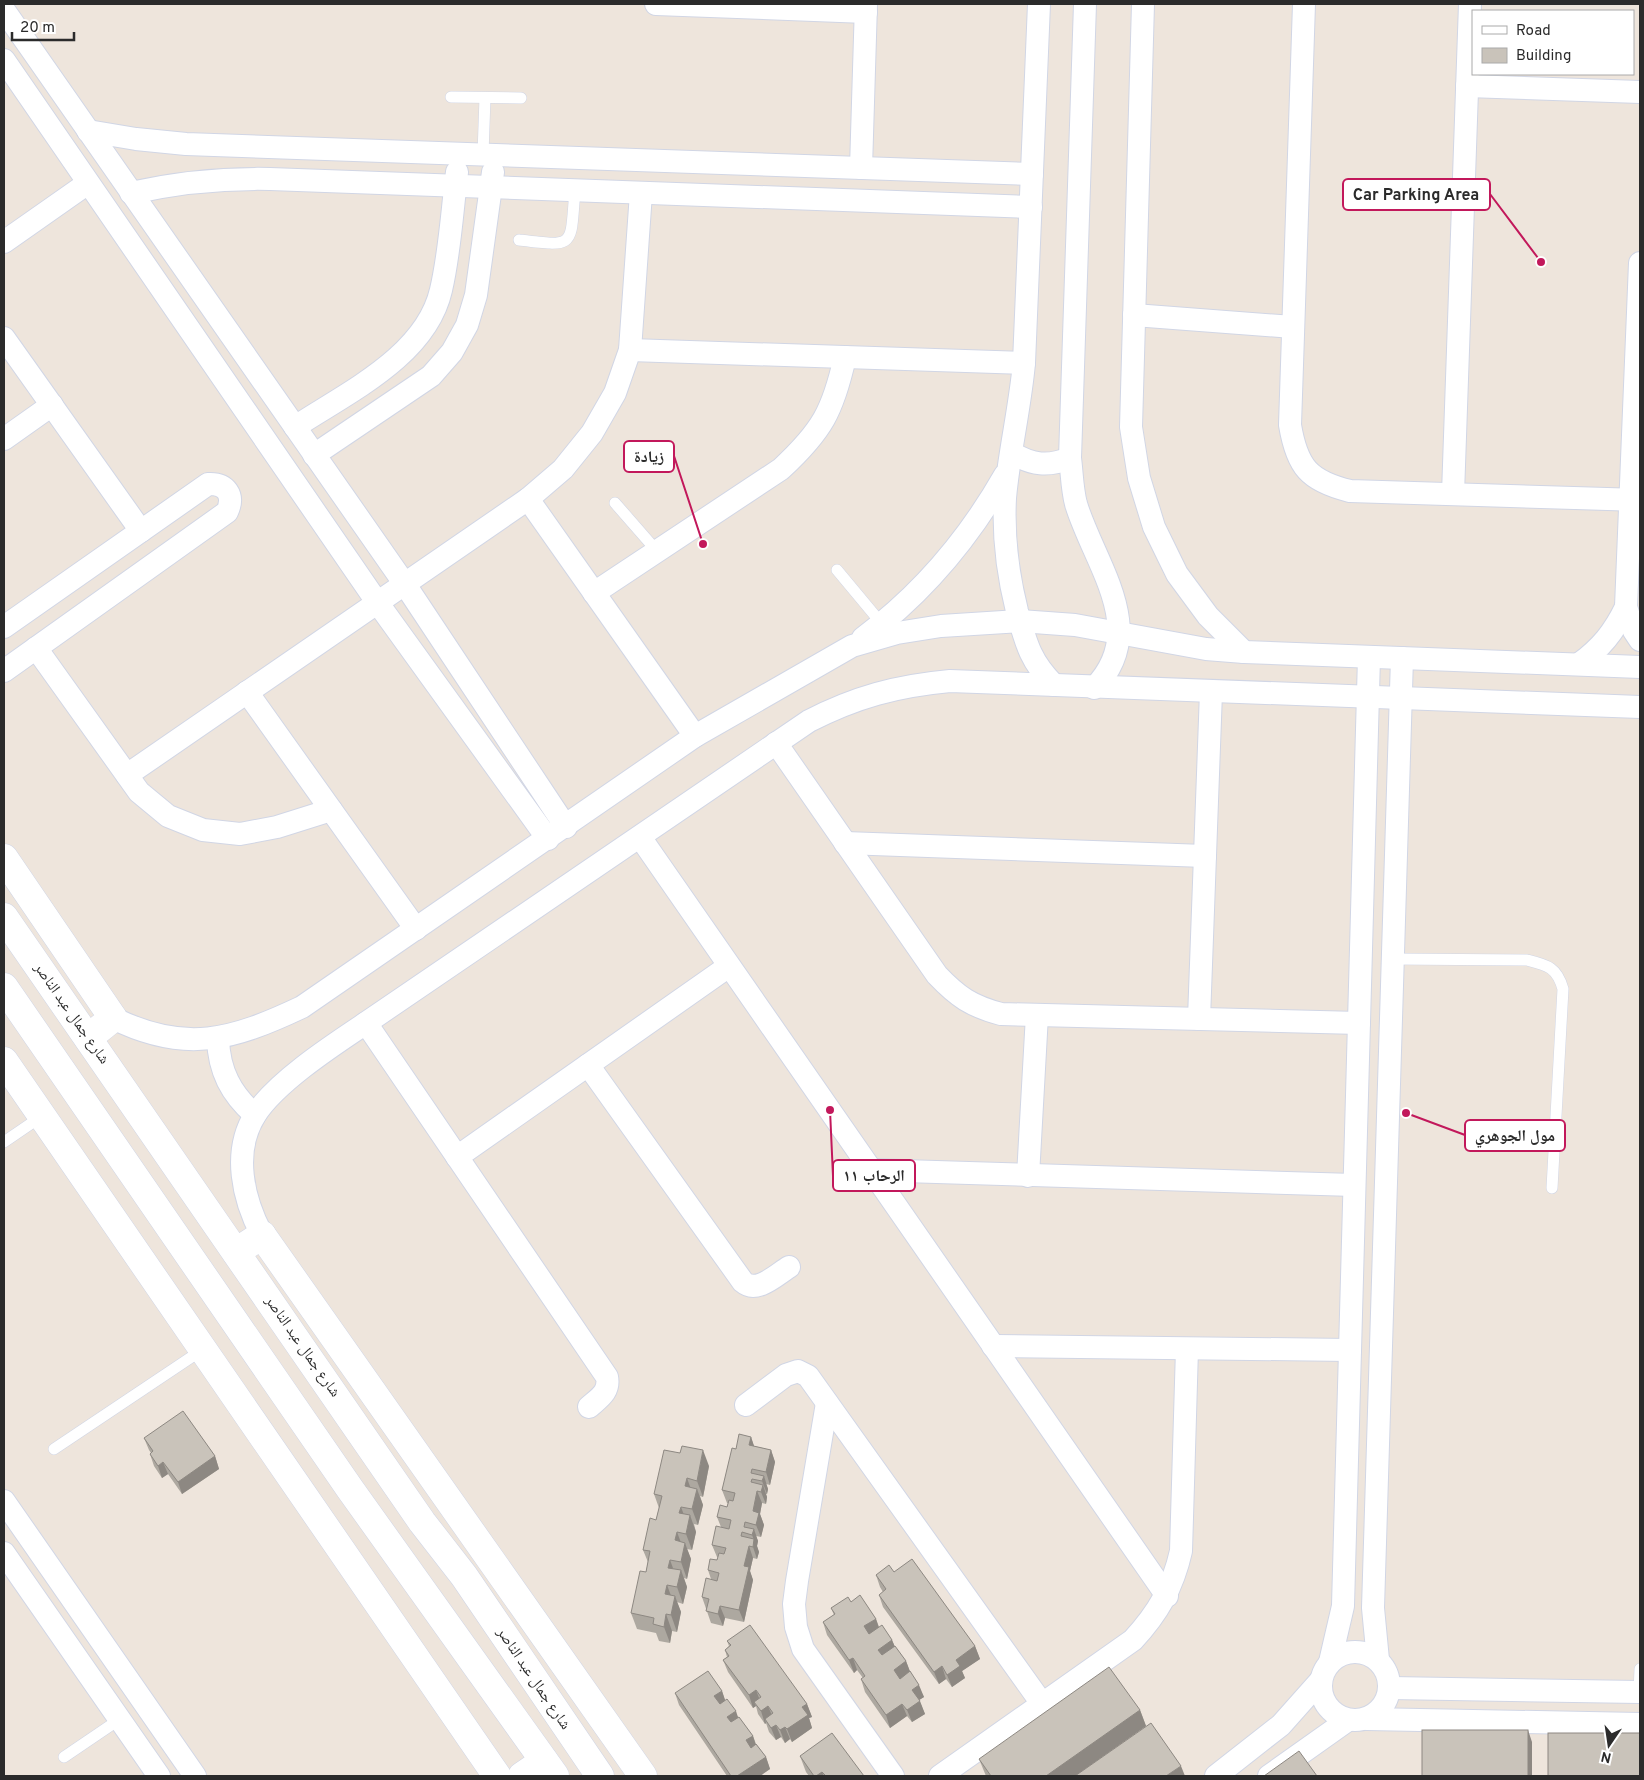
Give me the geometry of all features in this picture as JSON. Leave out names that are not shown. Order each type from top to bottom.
[{"type":"main road","points":[[4,858],[113,1018],[88,1038]]},
{"type":"main road","name":"شارع جمال عبد الناصر","points":[[4,917],[422,1522],[464,1576],[600,1776]]},
{"type":"main road","points":[[4,987],[390,1545],[549,1768],[522,1776]]},
{"type":"main road","points":[[4,1061],[497,1776]]},
{"type":"main road","points":[[236,1252],[262,1235],[643,1776]]},
{"type":"main road","points":[[390,1545],[422,1522]]},
{"type":"main road","points":[[429,1600],[464,1576]]},
{"type":"street","points":[[656,4],[866,8],[861,168]]},
{"type":"street","points":[[1039,4],[1024,363],[1010,461],[1005,522],[1007,561],[1020,622],[1030,656],[1041,672],[1054,685]]},
{"type":"street","points":[[1085,4],[1070,458],[1076,503],[1106,575],[1115,603],[1118,632],[1118,648],[1113,663],[1105,677],[1094,688]]},
{"type":"street","points":[[1143,4],[1131,427],[1139,478],[1154,528],[1177,574],[1208,616],[1244,652]]},
{"type":"street","points":[[1304,4],[1290,425],[1294,449],[1306,470],[1326,485],[1350,491],[1636,500]]},
{"type":"street","points":[[1453,494],[1470,4]]},
{"type":"street","points":[[8,24],[88,130],[404,583],[557,833]]},
{"type":"street","points":[[4,60],[377,602],[557,833]]},
{"type":"street","points":[[1467,86],[1640,92]]},
{"type":"street","points":[[88,130],[186,144],[1032,174]]},
{"type":"street","points":[[295,427],[386,367],[405,352],[421,334],[433,313],[441,290],[460,154]]},
{"type":"street","points":[[314,455],[431,376],[452,352],[467,325],[476,295],[491,187],[489,155]]},
{"type":"street","points":[[132,193],[177,183],[224,178],[1031,207]]},
{"type":"street","points":[[4,242],[88,183]]},
{"type":"street","points":[[127,775],[528,499],[563,469],[592,433],[615,393],[630,350],[641,192]]},
{"type":"street","points":[[1579,664],[1599,649],[1615,630],[1626,607],[1636,500],[1640,263]]},
{"type":"street","points":[[1134,315],[1293,327]]},
{"type":"street","points":[[4,338],[141,530]]},
{"type":"street","points":[[630,350],[1024,363]]},
{"type":"street","points":[[594,593],[656,550],[782,469],[804,448],[823,423],[836,396],[845,357]]},
{"type":"street","points":[[4,439],[52,406]]},
{"type":"street","points":[[1010,461],[1025,461],[1040,465],[1055,464],[1070,458]]},
{"type":"street","points":[[113,1018],[137,1030],[164,1038],[190,1040],[218,1038],[265,1024],[302,1007],[557,833],[695,736],[852,646],[882,624],[940,569],[970,530],[1010,461]]},
{"type":"street","points":[[4,627],[208,484],[217,484],[225,488],[230,495],[231,504],[227,512],[4,671]]},
{"type":"street","points":[[528,499],[695,736]]},
{"type":"street","points":[[1626,607],[1634,631],[1640,640]]},
{"type":"street","points":[[852,646],[897,633],[941,626],[1020,622],[1074,625],[1206,649],[1244,652],[1640,667]]},
{"type":"street","points":[[36,648],[139,792],[168,816],[203,830],[240,834],[277,827],[331,810]]},
{"type":"street","points":[[1369,657],[1343,1606],[1321,1691],[1330,1710],[1357,1720],[1640,1724]]},
{"type":"street","points":[[1269,1776],[1357,1720],[1383,1707],[1390,1688],[1389,1678],[1378,1660],[1373,1608],[1402,658]]},
{"type":"street","points":[[262,1235],[248,1205],[244,1188],[242,1163],[246,1138],[255,1115],[303,1068],[808,720],[842,704],[877,692],[913,684],[950,681],[1094,688],[1640,707]]},
{"type":"street","points":[[247,692],[416,929]]},
{"type":"street","points":[[1200,1019],[1211,692]]},
{"type":"street","points":[[776,743],[937,975],[954,994],[976,1007],[1001,1014],[1359,1023]]},
{"type":"street","points":[[640,837],[1166,1596]]},
{"type":"street","points":[[845,843],[1205,856]]},
{"type":"street","points":[[457,1157],[729,966]]},
{"type":"street","points":[[1028,1176],[1037,1015]]},
{"type":"street","points":[[366,1023],[607,1377],[608,1382],[605,1393],[589,1407]]},
{"type":"street","points":[[218,1038],[219,1056],[231,1089],[255,1115]]},
{"type":"street","points":[[588,1065],[743,1282],[751,1286],[759,1285],[789,1267]]},
{"type":"street","points":[[871,1170],[1354,1185]]},
{"type":"street","points":[[993,1346],[1350,1350]]},
{"type":"street","points":[[940,1776],[1133,1640],[1152,1620],[1166,1596],[1176,1574],[1181,1551],[1187,1349]]},
{"type":"street","points":[[746,1405],[786,1375],[798,1371],[808,1376],[1043,1705]]},
{"type":"street","points":[[827,1403],[797,1581],[794,1604],[796,1626],[803,1649],[815,1668],[893,1776]]},
{"type":"street","points":[[4,1501],[195,1776]]},
{"type":"street","points":[[4,1553],[159,1776]]},
{"type":"street","points":[[1216,1776],[1281,1725],[1326,1671],[1349,1652],[1369,1655],[1378,1660]]},
{"type":"street","points":[[1390,1688],[1640,1692]]},
{"type":"street","points":[[1608,1724],[1609,1692]]},
{"type":"lane","points":[[451,97],[521,98]]},
{"type":"lane","points":[[484,98],[489,155]]},
{"type":"lane","points":[[519,240],[560,244],[567,241],[571,234],[574,190]]},
{"type":"lane","points":[[614,503],[656,550]]},
{"type":"lane","points":[[837,570],[882,624]]},
{"type":"lane","points":[[1392,959],[1527,960],[1547,965],[1560,976],[1563,989],[1552,1188]]},
{"type":"lane","points":[[4,1142],[42,1116]]},
{"type":"lane","points":[[54,1449],[202,1350]]},
{"type":"lane","points":[[1640,1669],[1640,1692]]},
{"type":"lane","points":[[64,1757],[120,1720]]},
{"type":"building","points":[[183,1411],[215,1456],[178,1482],[163,1462],[158,1466],[150,1454],[153,1451],[144,1438]]},
{"type":"building","points":[[739,1434],[751,1437],[749,1445],[771,1450],[766,1472],[752,1469],[751,1473],[764,1476],[762,1481],[752,1479],[751,1482],[763,1485],[761,1492],[757,1491],[753,1511],[759,1513],[756,1525],[745,1522],[744,1527],[754,1529],[752,1535],[742,1532],[741,1536],[754,1539],[753,1547],[749,1546],[744,1566],[749,1567],[739,1610],[720,1606],[718,1614],[706,1611],[709,1599],[702,1597],[706,1578],[717,1581],[719,1573],[708,1570],[710,1559],[717,1560],[719,1553],[724,1554],[726,1548],[712,1545],[716,1526],[729,1529],[731,1520],[717,1517],[720,1505],[727,1507],[729,1500],[733,1501],[735,1493],[722,1490],[732,1448],[736,1449]]},
{"type":"building","points":[[682,1446],[703,1450],[697,1481],[687,1478],[685,1486],[697,1489],[692,1509],[681,1507],[679,1513],[690,1515],[686,1534],[677,1532],[675,1540],[685,1543],[681,1562],[670,1560],[668,1568],[681,1570],[677,1587],[667,1585],[665,1594],[675,1596],[671,1615],[666,1614],[664,1627],[653,1624],[654,1618],[631,1613],[640,1571],[646,1572],[650,1551],[643,1550],[650,1518],[656,1520],[662,1496],[654,1494],[664,1450],[680,1453]]},
{"type":"building","points":[[912,1559],[975,1646],[956,1660],[960,1666],[947,1675],[942,1666],[934,1672],[879,1595],[886,1589],[876,1575],[889,1565],[894,1572]]},
{"type":"building","points":[[860,1595],[876,1619],[864,1626],[869,1634],[882,1625],[892,1640],[878,1650],[882,1655],[895,1646],[906,1661],[894,1670],[900,1679],[910,1671],[919,1685],[912,1690],[920,1701],[907,1710],[902,1704],[886,1715],[861,1679],[865,1676],[853,1658],[849,1660],[823,1622],[835,1614],[831,1608],[848,1597],[851,1602]]},
{"type":"building","points":[[750,1625],[807,1704],[802,1707],[808,1715],[787,1729],[785,1727],[780,1730],[776,1725],[771,1728],[765,1719],[773,1713],[768,1706],[761,1711],[754,1702],[761,1697],[756,1690],[749,1695],[723,1660],[729,1656],[725,1650],[731,1645],[727,1641]]},
{"type":"building","points":[[1109,1667],[1140,1710],[1046,1776],[991,1776],[979,1759]]},
{"type":"building","points":[[708,1671],[722,1691],[714,1696],[720,1704],[727,1699],[736,1711],[727,1717],[731,1722],[739,1717],[753,1736],[746,1740],[751,1748],[756,1744],[766,1757],[737,1776],[731,1776],[675,1693]]},
{"type":"building","points":[[1151,1723],[1181,1766],[1166,1776],[1075,1776]]},
{"type":"building","points":[[1422,1730],[1528,1730],[1528,1776],[1422,1776]]},
{"type":"building","points":[[832,1733],[864,1776],[826,1776],[822,1772],[814,1776],[800,1756]]},
{"type":"building","points":[[1548,1733],[1640,1733],[1640,1776],[1548,1776]]},
{"type":"building","points":[[1299,1751],[1317,1776],[1264,1776]]},
{"type":"place","name":"Car Parking Area","points":[[1541,262]]},
{"type":"place","name":"زيادة","points":[[703,544]]},
{"type":"place","name":"الرحاب ١١","points":[[830,1110]]},
{"type":"place","name":"مول الجوهري","points":[[1406,1113]]}]
